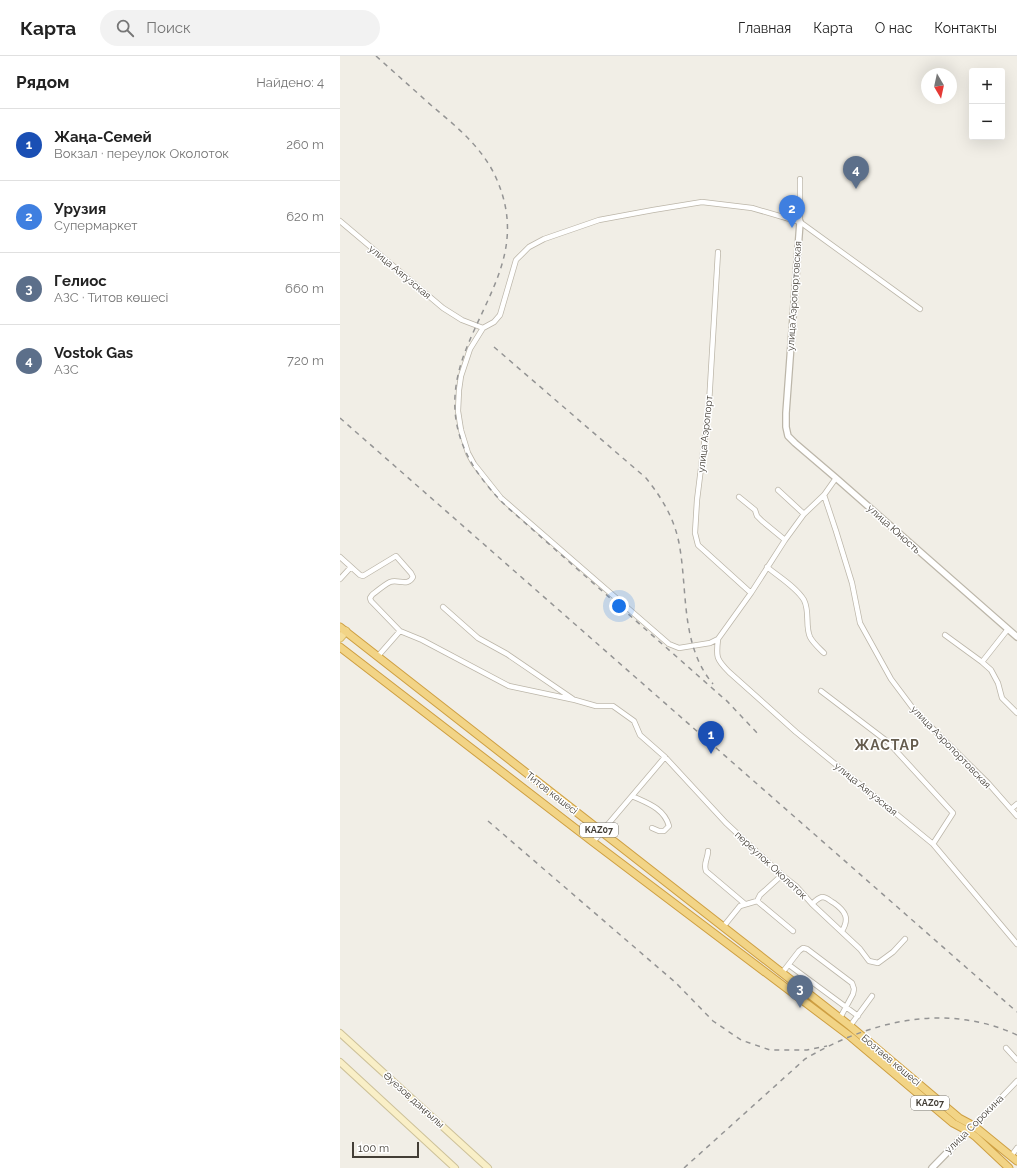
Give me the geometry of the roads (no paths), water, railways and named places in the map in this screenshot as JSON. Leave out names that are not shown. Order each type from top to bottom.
[{"type":"highway","name":"Титов көшесі","points":[[343,629],[859,1032]]},
{"type":"highway","name":"Титов көшесі","points":[[340,647],[593,842],[851,1037]]},
{"type":"highway","name":"Бозтаев көшесі","points":[[859,1032],[971,1128],[1014,1159]]},
{"type":"highway","name":"Бозтаев көшесі","points":[[851,1037],[953,1123],[971,1128],[1009,1168]]},
{"type":"main road","points":[[340,638],[343,629]]},
{"type":"main road","points":[[814,1009],[819,1002]]},
{"type":"main road","name":"Әуезов даңғылы","points":[[340,1033],[488,1168]]},
{"type":"main road","points":[[340,1062],[455,1168]]},
{"type":"street","name":"улица Аэропортовская","points":[[786,413],[800,222],[800,178]]},
{"type":"street","points":[[836,478],[824,495],[804,514],[718,639],[710,643],[679,648],[669,644],[502,498],[474,464],[468,453],[461,430],[458,411],[461,376],[470,350],[484,328],[494,322],[500,315],[516,260],[529,247],[544,239],[592,222],[702,202],[752,208],[800,222],[889,285],[920,309]]},
{"type":"street","name":"улица Аягузская","points":[[340,221],[437,304],[462,320],[484,328]]},
{"type":"street","name":"улица Аэропорт","points":[[718,252],[708,404],[695,533],[698,545],[751,593]]},
{"type":"street","name":"улица Юность","points":[[786,413],[786,427],[788,436],[795,443],[1017,637]]},
{"type":"street","points":[[778,490],[804,514]]},
{"type":"street","name":"улица Аэропортовская","points":[[824,495],[852,583],[860,623],[891,678],[915,711],[988,783],[1017,816]]},
{"type":"street","points":[[739,497],[755,510],[757,516],[762,521],[785,540]]},
{"type":"street","points":[[340,557],[350,567],[363,576],[394,556],[396,556],[412,573],[412,580],[407,582],[391,581],[370,598],[371,602],[400,631],[422,640],[509,686],[575,700]]},
{"type":"street","points":[[340,579],[350,567]]},
{"type":"street","points":[[767,567],[797,592],[804,601],[808,618],[808,633],[810,638],[824,653]]},
{"type":"street","points":[[443,606],[478,638],[507,654],[575,700]]},
{"type":"street","points":[[982,662],[1008,629]]},
{"type":"street","points":[[378,656],[400,631]]},
{"type":"street","points":[[945,635],[991,670],[998,683],[1002,698],[1017,713]]},
{"type":"street","name":"улица Аягузская","points":[[718,639],[717,653],[720,662],[729,672],[796,732],[932,844],[1017,944]]},
{"type":"street","points":[[822,691],[888,742],[953,813],[932,844]]},
{"type":"street","name":"переулок Околоток","points":[[575,700],[596,706],[613,706],[634,721],[640,735],[665,757],[726,823],[796,886],[812,904],[860,949],[869,961],[878,963],[894,952],[905,939]]},
{"type":"street","points":[[593,842],[665,757]]},
{"type":"street","points":[[632,796],[657,808],[662,813],[669,826],[664,831],[652,828]]},
{"type":"street","points":[[1011,809],[1017,804]]},
{"type":"street","points":[[708,851],[708,857],[705,862],[706,871],[745,904]]},
{"type":"street","points":[[723,927],[740,906],[757,901],[760,895],[782,875]]},
{"type":"street","points":[[812,904],[822,897],[827,898],[839,907],[846,915],[846,925],[842,932]]},
{"type":"street","points":[[757,901],[793,931]]},
{"type":"street","points":[[782,973],[803,948],[807,949],[852,983],[854,989],[840,1018]]},
{"type":"street","points":[[789,965],[858,1016]]},
{"type":"street","points":[[850,1026],[872,996]]},
{"type":"street","points":[[1006,1048],[1017,1060]]},
{"type":"street","name":"улица Сорокина","points":[[932,1168],[1017,1081]]},
{"type":"street","points":[[1014,1159],[1017,1148]]},
{"type":"railway","points":[[376,56],[460,130],[477,148],[492,169],[505,204],[507,227],[506,248],[493,289],[465,352],[458,375],[455,396],[456,417],[460,436],[467,455],[491,490],[507,507],[729,703]]},
{"type":"railway","points":[[494,347],[646,478],[657,493],[671,517],[677,534],[682,561],[690,635],[702,669],[713,684]]},
{"type":"railway","points":[[340,418],[1017,1012]]},
{"type":"railway","points":[[726,700],[759,735]]},
{"type":"railway","points":[[488,821],[676,983],[713,1021],[741,1040],[770,1050],[807,1050],[827,1046]]},
{"type":"railway","points":[[684,1168],[805,1059],[855,1035],[881,1026],[908,1020],[936,1018],[963,1019],[990,1025],[1017,1035]]},
{"type":"place","name":"Vostok Gas","points":[[856,189]]},
{"type":"place","name":"Урузия","points":[[792,228]]},
{"type":"place","name":"Жаңа-Семей","points":[[711,754]]},
{"type":"place","name":"Гелиос","points":[[800,1008]]},
{"type":"district","name":"ЖАСТАР","points":[[887,745]]}]
